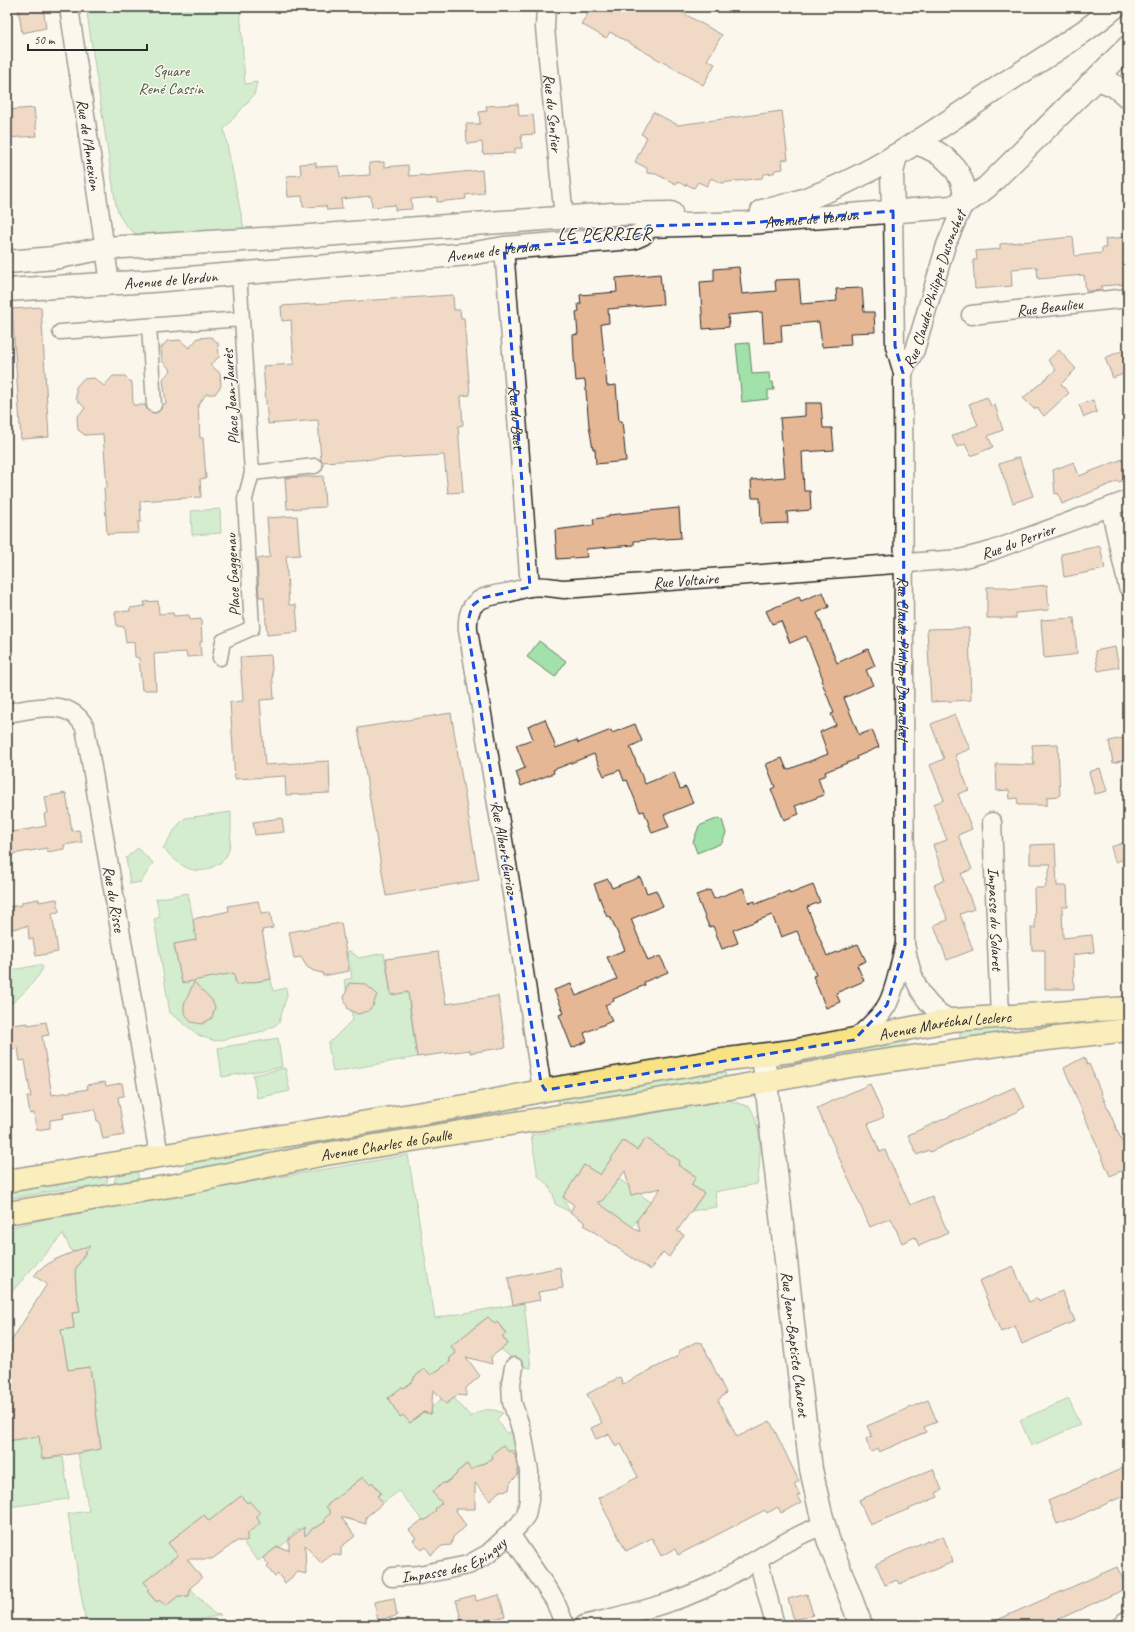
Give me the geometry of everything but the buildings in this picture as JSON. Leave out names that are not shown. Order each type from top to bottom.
[{"type":"main road","name":"Avenue Maréchal Leclerc","points":[[763,1056],[854,1040],[953,1020],[1128,1008]]},
{"type":"main road","points":[[1004,1016],[1013,1028],[1011,1043]]},
{"type":"main road","points":[[953,1020],[957,1050]]},
{"type":"main road","points":[[901,1058],[909,1055],[920,1045],[925,1037],[928,1024]]},
{"type":"main road","name":"Avenue Maréchal Leclerc","points":[[766,1082],[901,1058],[1011,1043],[1128,1030]]},
{"type":"main road","name":"Avenue Charles de Gaulle","points":[[7,1181],[477,1104],[545,1090],[728,1059],[763,1056]]},
{"type":"main road","name":"Avenue Charles de Gaulle","points":[[7,1213],[150,1190],[320,1155],[766,1082]]},
{"type":"main road","points":[[542,1119],[545,1090]]},
{"type":"main road","points":[[150,1190],[145,1168],[159,1155],[177,1172],[176,1185]]},
{"type":"street","name":"Rue de l'Annexion","points":[[69,7],[110,283]]},
{"type":"street","name":"Rue du Sentier","points":[[546,7],[546,35],[564,218]]},
{"type":"street","name":"Avenue de Verdun","points":[[7,262],[54,258],[105,248],[296,237],[632,212],[724,215],[762,211],[788,205],[815,196],[840,185],[896,155],[1082,32],[1115,7]]},
{"type":"street","name":"Avenue de Verdun","points":[[7,290],[152,281],[469,254],[504,248],[633,238],[642,234],[648,226],[748,223],[946,208],[964,203],[977,196],[1090,84],[1126,57]]},
{"type":"street","points":[[1090,84],[1096,80],[1105,81],[1114,85],[1128,97]]},
{"type":"street","points":[[916,143],[936,152],[955,168],[964,185],[964,203]]},
{"type":"street","points":[[893,211],[892,173],[896,155]]},
{"type":"street","name":"Rue Claude-Philippe Dusonchet","points":[[903,373],[915,350],[946,246],[964,203]]},
{"type":"street","name":"Rue Claude-Philippe Dusonchet","points":[[854,1040],[879,1016],[887,1005],[895,985],[905,944],[903,373],[895,346],[893,211]]},
{"type":"street","name":"Rue du Buet","points":[[504,248],[530,587]]},
{"type":"street","name":"Place Jean-Jaurès","points":[[239,273],[252,473]]},
{"type":"street","name":"Rue Beaulieu","points":[[971,315],[1128,298]]},
{"type":"street","points":[[60,332],[242,319]]},
{"type":"street","points":[[149,326],[154,405]]},
{"type":"street","points":[[252,473],[315,466]]},
{"type":"street","name":"Place Gaggenau","points":[[220,658],[223,641],[252,628],[245,499],[252,473]]},
{"type":"street","name":"Rue du Perrier","points":[[904,564],[946,561],[981,555],[1128,500]]},
{"type":"street","points":[[1110,507],[1128,587]]},
{"type":"street","name":"Rue Voltaire","points":[[472,606],[487,596],[513,592],[530,587],[564,589],[904,564]]},
{"type":"street","name":"Rue Albert Curioz","points":[[472,606],[468,614],[468,630],[517,920],[541,1083],[545,1090]]},
{"type":"street","name":"Rue du Risse","points":[[7,710],[60,708],[72,712],[78,717],[85,727],[159,1155]]},
{"type":"street","name":"Impasse du Solaret","points":[[992,822],[1004,1016]]},
{"type":"street","name":"Rue Claude-Philippe Dusonchet","points":[[905,944],[912,972],[921,992],[928,1024]]},
{"type":"street","name":"Rue Claude-Philippe Dusonchet","points":[[921,992],[937,1011],[953,1020]]},
{"type":"street","name":"Rue Jean-Baptiste Charcot","points":[[763,1056],[805,1425],[813,1480],[824,1525],[839,1570],[861,1625]]},
{"type":"street","name":"Impasse des Epinguy","points":[[392,1577],[419,1575],[468,1565],[488,1554],[519,1525],[526,1515],[529,1493],[529,1471],[522,1432],[512,1402],[511,1382],[514,1367]]},
{"type":"street","points":[[584,1625],[683,1598],[711,1586],[794,1537],[824,1525]]},
{"type":"street","name":"Impasse des Epinguy","points":[[510,1534],[554,1600],[565,1625]]},
{"type":"street","points":[[758,1559],[775,1625]]},
{"type":"street","points":[[1124,1625],[1128,1622]]},
{"type":"highlighted area","points":[[893,211],[895,346],[903,373],[905,944],[887,1005],[854,1040],[545,1090],[541,1083],[467,625],[472,606],[482,598],[530,587],[504,248],[633,238],[642,234],[648,226],[748,223]]},
{"type":"green space","name":"Square René Cassin","points":[[86,7],[240,7],[245,84],[257,82],[254,95],[224,129],[244,229],[138,235],[130,230],[124,223],[116,206]]},
{"type":"green space","points":[[749,343],[752,374],[769,373],[770,382],[773,382],[774,390],[768,390],[768,399],[742,402],[736,344]]},
{"type":"green space","points":[[220,509],[221,533],[192,535],[191,511]]},
{"type":"green space","points":[[539,641],[566,661],[555,677],[527,657]]},
{"type":"green space","points":[[231,812],[229,851],[221,862],[213,867],[198,871],[191,870],[179,863],[163,848],[178,825],[185,818]]},
{"type":"green space","points":[[719,818],[722,820],[726,833],[722,843],[697,853],[693,842],[699,826]]},
{"type":"green space","points":[[138,848],[153,863],[141,882],[130,884],[126,858]]},
{"type":"green space","points":[[188,893],[197,940],[174,944],[182,982],[217,976],[232,964],[236,985],[271,979],[273,991],[286,988],[287,995],[279,1023],[264,1031],[216,1041],[200,1036],[170,1013],[154,919],[160,917],[156,899]]},
{"type":"green space","points":[[350,951],[359,958],[384,953],[391,994],[412,992],[409,1003],[417,1057],[333,1072],[328,1044],[353,1019],[344,980],[352,978],[347,952]]},
{"type":"green space","points":[[39,965],[43,967],[38,976],[22,994],[7,1006],[7,971]]},
{"type":"green space","points":[[1128,1014],[1128,1024],[1063,1031],[1057,1027],[1020,1030],[1018,1021]]},
{"type":"green space","points":[[1006,1027],[1006,1034],[962,1040],[960,1037],[960,1029]]},
{"type":"green space","points":[[278,1038],[282,1067],[222,1077],[218,1048]]},
{"type":"green space","points":[[912,1038],[903,1046],[895,1050],[800,1067],[798,1058]]},
{"type":"green space","points":[[285,1068],[290,1091],[257,1098],[253,1075]]},
{"type":"green space","points":[[725,1070],[726,1079],[559,1107],[557,1094]]},
{"type":"green space","points":[[541,1096],[536,1104],[522,1106],[509,1116],[203,1167],[197,1172],[187,1174],[184,1156]]},
{"type":"green space","points":[[728,1100],[750,1107],[759,1135],[760,1155],[757,1184],[715,1192],[717,1207],[692,1211],[704,1193],[691,1185],[696,1176],[678,1165],[680,1161],[646,1139],[637,1150],[623,1141],[600,1175],[584,1165],[563,1197],[570,1212],[555,1204],[553,1194],[548,1185],[538,1176],[531,1135]]},
{"type":"green space","points":[[408,1155],[435,1318],[524,1303],[531,1368],[521,1366],[501,1349],[508,1344],[502,1336],[506,1333],[497,1322],[495,1324],[488,1317],[473,1328],[474,1331],[451,1346],[456,1353],[450,1358],[450,1362],[431,1375],[424,1369],[414,1377],[414,1380],[388,1398],[400,1417],[403,1415],[410,1423],[423,1412],[431,1414],[431,1408],[441,1399],[446,1404],[454,1398],[471,1417],[483,1410],[495,1410],[503,1413],[497,1419],[507,1434],[515,1429],[521,1456],[522,1472],[518,1465],[521,1462],[511,1450],[509,1452],[503,1445],[492,1454],[493,1458],[471,1470],[466,1464],[457,1472],[456,1475],[433,1492],[442,1503],[426,1520],[422,1520],[399,1491],[383,1503],[377,1496],[381,1493],[372,1482],[370,1484],[363,1477],[348,1488],[349,1491],[326,1506],[331,1513],[325,1518],[325,1522],[305,1535],[299,1529],[289,1537],[289,1540],[258,1561],[244,1544],[247,1541],[247,1534],[260,1523],[256,1516],[259,1513],[249,1501],[247,1503],[241,1496],[227,1507],[227,1510],[219,1516],[216,1516],[209,1521],[204,1515],[192,1524],[192,1527],[182,1534],[180,1533],[168,1543],[178,1555],[170,1561],[170,1564],[161,1571],[159,1570],[144,1582],[149,1588],[147,1591],[156,1602],[159,1600],[166,1606],[178,1596],[189,1596],[190,1588],[214,1614],[221,1615],[179,1625],[86,1625],[68,1514],[89,1511],[78,1454],[101,1448],[90,1367],[68,1370],[61,1330],[74,1328],[72,1313],[80,1312],[76,1290],[75,1271],[84,1254],[77,1250],[72,1252],[63,1234],[7,1297],[7,1228],[50,1218],[75,1215],[90,1209]]},
{"type":"green space","points":[[136,1164],[139,1181],[114,1185],[117,1168]]},
{"type":"green space","points":[[109,1169],[106,1187],[76,1187],[7,1199],[7,1190]]},
{"type":"green space","points":[[619,1179],[629,1186],[631,1195],[638,1193],[651,1202],[632,1227],[599,1204]]},
{"type":"green space","points":[[1069,1399],[1080,1425],[1031,1446],[1020,1420]]},
{"type":"green space","points":[[39,1436],[42,1459],[63,1457],[69,1499],[7,1507],[7,1441]]},
{"type":"district","name":"LE PERRIER","points":[[605,234]]}]
